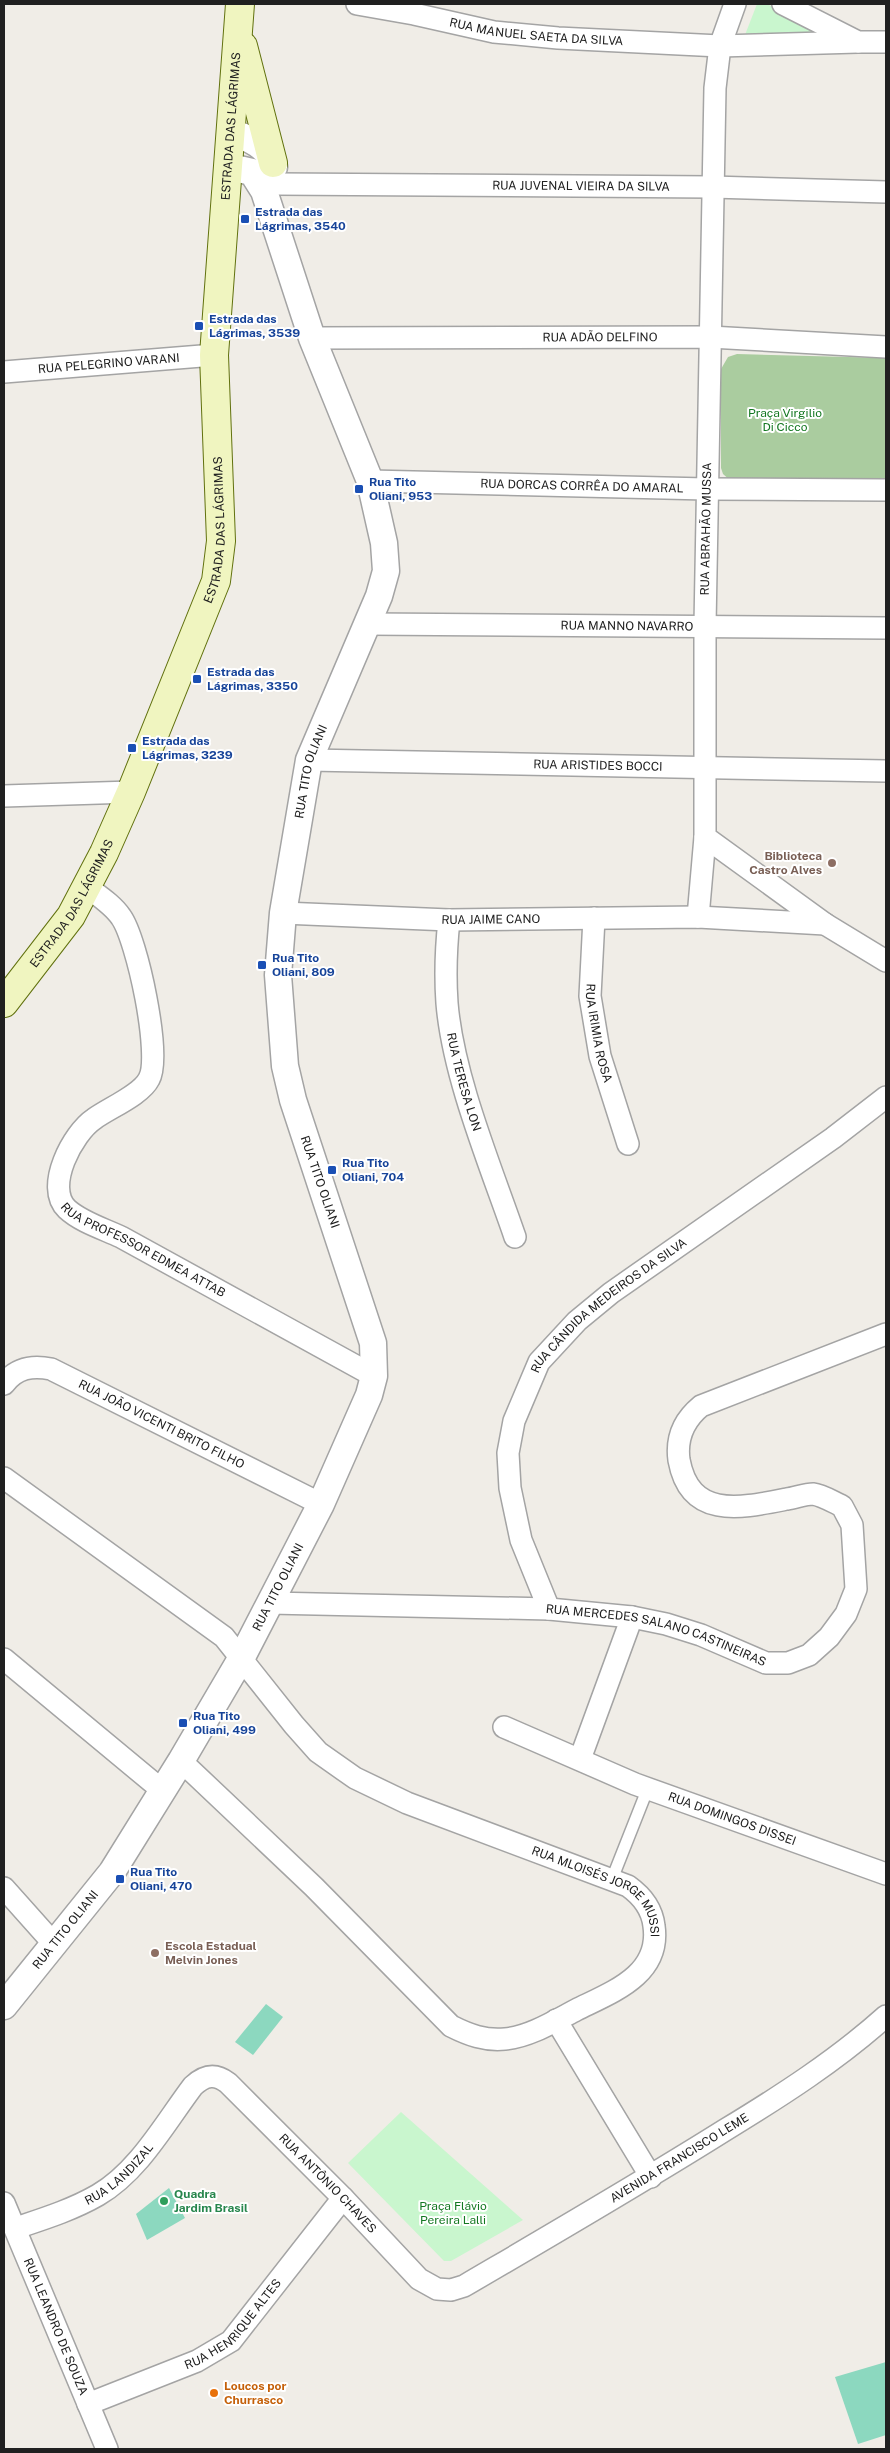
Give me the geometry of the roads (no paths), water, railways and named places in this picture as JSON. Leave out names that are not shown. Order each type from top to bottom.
[{"type":"main road","name":"ESTRADA DAS LÁGRIMAS","points":[[4,1003],[71,916],[87,887],[131,792],[216,581],[222,541],[214,355],[230,167],[239,16]]},
{"type":"main road","points":[[239,16],[274,173]]},
{"type":"street","name":"RUA MANUEL SAETA DA SILVA","points":[[357,4],[414,14],[494,32],[558,38],[720,46],[886,42]]},
{"type":"street","name":"RUA ABRAHÃO MUSSA","points":[[698,917],[705,837],[706,489],[715,88],[720,46],[736,4]]},
{"type":"street","points":[[783,4],[858,42]]},
{"type":"street","name":"RUA TITO OLIANI","points":[[231,133],[247,137],[264,149],[274,173],[293,284]]},
{"type":"street","name":"RUA TITO OLIANI","points":[[4,2006],[112,1872],[182,1761],[242,1657],[320,1504],[368,1395],[374,1376],[373,1342],[361,1301],[293,1100],[285,1066],[278,975],[283,914],[309,760],[379,596],[386,571],[384,543],[370,481],[312,338],[264,191],[258,179],[245,169],[230,167]]},
{"type":"street","name":"RUA JUVENAL VIEIRA DA SILVA","points":[[274,173],[886,192]]},
{"type":"street","name":"RUA ADÃO DELFINO","points":[[312,338],[710,337],[886,347]]},
{"type":"street","name":"RUA PELEGRINO VARANI","points":[[4,372],[214,355]]},
{"type":"street","name":"RUA DORCAS CORRÊA DO AMARAL","points":[[370,481],[706,489],[886,490]]},
{"type":"street","name":"RUA MANNO NAVARRO","points":[[367,624],[705,625],[886,628]]},
{"type":"street","name":"RUA ARISTIDES BOCCI","points":[[309,760],[886,771]]},
{"type":"street","points":[[4,796],[131,792]]},
{"type":"street","points":[[705,837],[825,924],[886,961]]},
{"type":"street","name":"RUA PROFESSOR EDMEA ATTAB","points":[[87,887],[121,916],[128,929],[146,1000],[154,1056],[149,1080],[141,1089],[92,1120],[76,1137],[63,1161],[58,1182],[63,1204],[82,1219],[121,1237],[374,1376]]},
{"type":"street","name":"RUA JAIME CANO","points":[[283,914],[449,920],[698,917],[825,924]]},
{"type":"street","name":"RUA IRIMIA ROSA","points":[[594,918],[592,1006],[600,1056],[628,1144]]},
{"type":"street","name":"RUA TERESA LON","points":[[449,920],[445,963],[447,1006],[454,1042],[466,1090],[515,1238]]},
{"type":"street","name":"RUA CÂNDIDA MEDEIROS DA SILVA","points":[[549,1609],[521,1540],[510,1488],[508,1453],[514,1421],[539,1362],[577,1321],[612,1293],[833,1138],[886,1097]]},
{"type":"street","name":"RUA MERCEDES SALANO CASTINEIRAS","points":[[270,1603],[549,1609],[632,1617],[666,1624],[701,1635],[766,1663],[788,1663],[808,1654],[829,1638],[846,1614],[856,1589],[852,1525],[842,1506],[813,1494],[744,1506],[716,1507],[699,1499],[689,1487],[681,1469],[677,1449],[681,1433],[689,1416],[701,1406],[886,1334]]},
{"type":"street","name":"RUA JOÃO VICENTI BRITO FILHO","points":[[4,1384],[10,1376],[21,1368],[42,1367],[51,1369],[320,1504]]},
{"type":"street","points":[[4,1478],[224,1637],[242,1657]]},
{"type":"street","points":[[580,1760],[632,1617]]},
{"type":"street","name":"RUA MLOISÉS JORGE MUSSI","points":[[182,1761],[314,1887],[451,2026],[470,2035],[488,2040],[508,2039],[556,2020],[628,1984],[643,1971],[655,1945],[655,1932],[651,1912],[639,1894],[628,1886],[612,1879],[407,1802],[355,1778],[318,1752],[294,1725],[242,1657]]},
{"type":"street","points":[[4,1659],[164,1791]]},
{"type":"street","name":"RUA DOMINGOS DISSEI","points":[[504,1727],[648,1788],[886,1874]]},
{"type":"street","points":[[4,1888],[54,1944]]},
{"type":"street","name":"AVENIDA FRANCISCO LEME","points":[[464,2286],[651,2177],[780,2096],[862,2038],[886,2016]]},
{"type":"street","points":[[556,2020],[651,2177]]},
{"type":"street","name":"RUA ANTÔNIO CHAVES","points":[[193,2086],[208,2076],[219,2077],[228,2083],[343,2198],[419,2279],[437,2289],[451,2290],[464,2286]]},
{"type":"street","name":"RUA LANDIZAL","points":[[16,2228],[63,2212],[98,2195],[116,2182],[133,2166],[193,2086]]},
{"type":"street","name":"RUA HENRIQUE ALTES","points":[[88,2404],[197,2361],[232,2341],[343,2198]]},
{"type":"street","name":"RUA LEANDRO DE SOUZA","points":[[4,2203],[107,2449]]},
{"type":"lane","points":[[612,1879],[648,1788]]},
{"type":"place","name":"Estrada das Lágrimas, 3540","points":[[245,219]]},
{"type":"place","name":"Estrada das Lágrimas, 3539","points":[[199,326]]},
{"type":"place","name":"Rua Tito Oliani, 953","points":[[359,489]]},
{"type":"place","name":"Estrada das Lágrimas, 3350","points":[[197,679]]},
{"type":"place","name":"Estrada das Lágrimas, 3239","points":[[132,748]]},
{"type":"place","name":"Biblioteca Castro Alves","points":[[832,863]]},
{"type":"place","name":"Rua Tito Oliani, 809","points":[[262,965]]},
{"type":"place","name":"Rua Tito Oliani, 704","points":[[332,1170]]},
{"type":"place","name":"Rua Tito Oliani, 499","points":[[183,1723]]},
{"type":"place","name":"Rua Tito Oliani, 470","points":[[120,1879]]},
{"type":"place","name":"Escola Estadual Melvin Jones","points":[[155,1953]]},
{"type":"place","name":"Quadra Jardim Brasil","points":[[164,2201]]},
{"type":"place","name":"Loucos por Churrasco","points":[[214,2393]]},
{"type":"park label","name":"Praça Virgilio Di Cicco","points":[[785,420]]},
{"type":"park label","name":"Praça Flávio Pereira Lalli","points":[[453,2213]]}]
